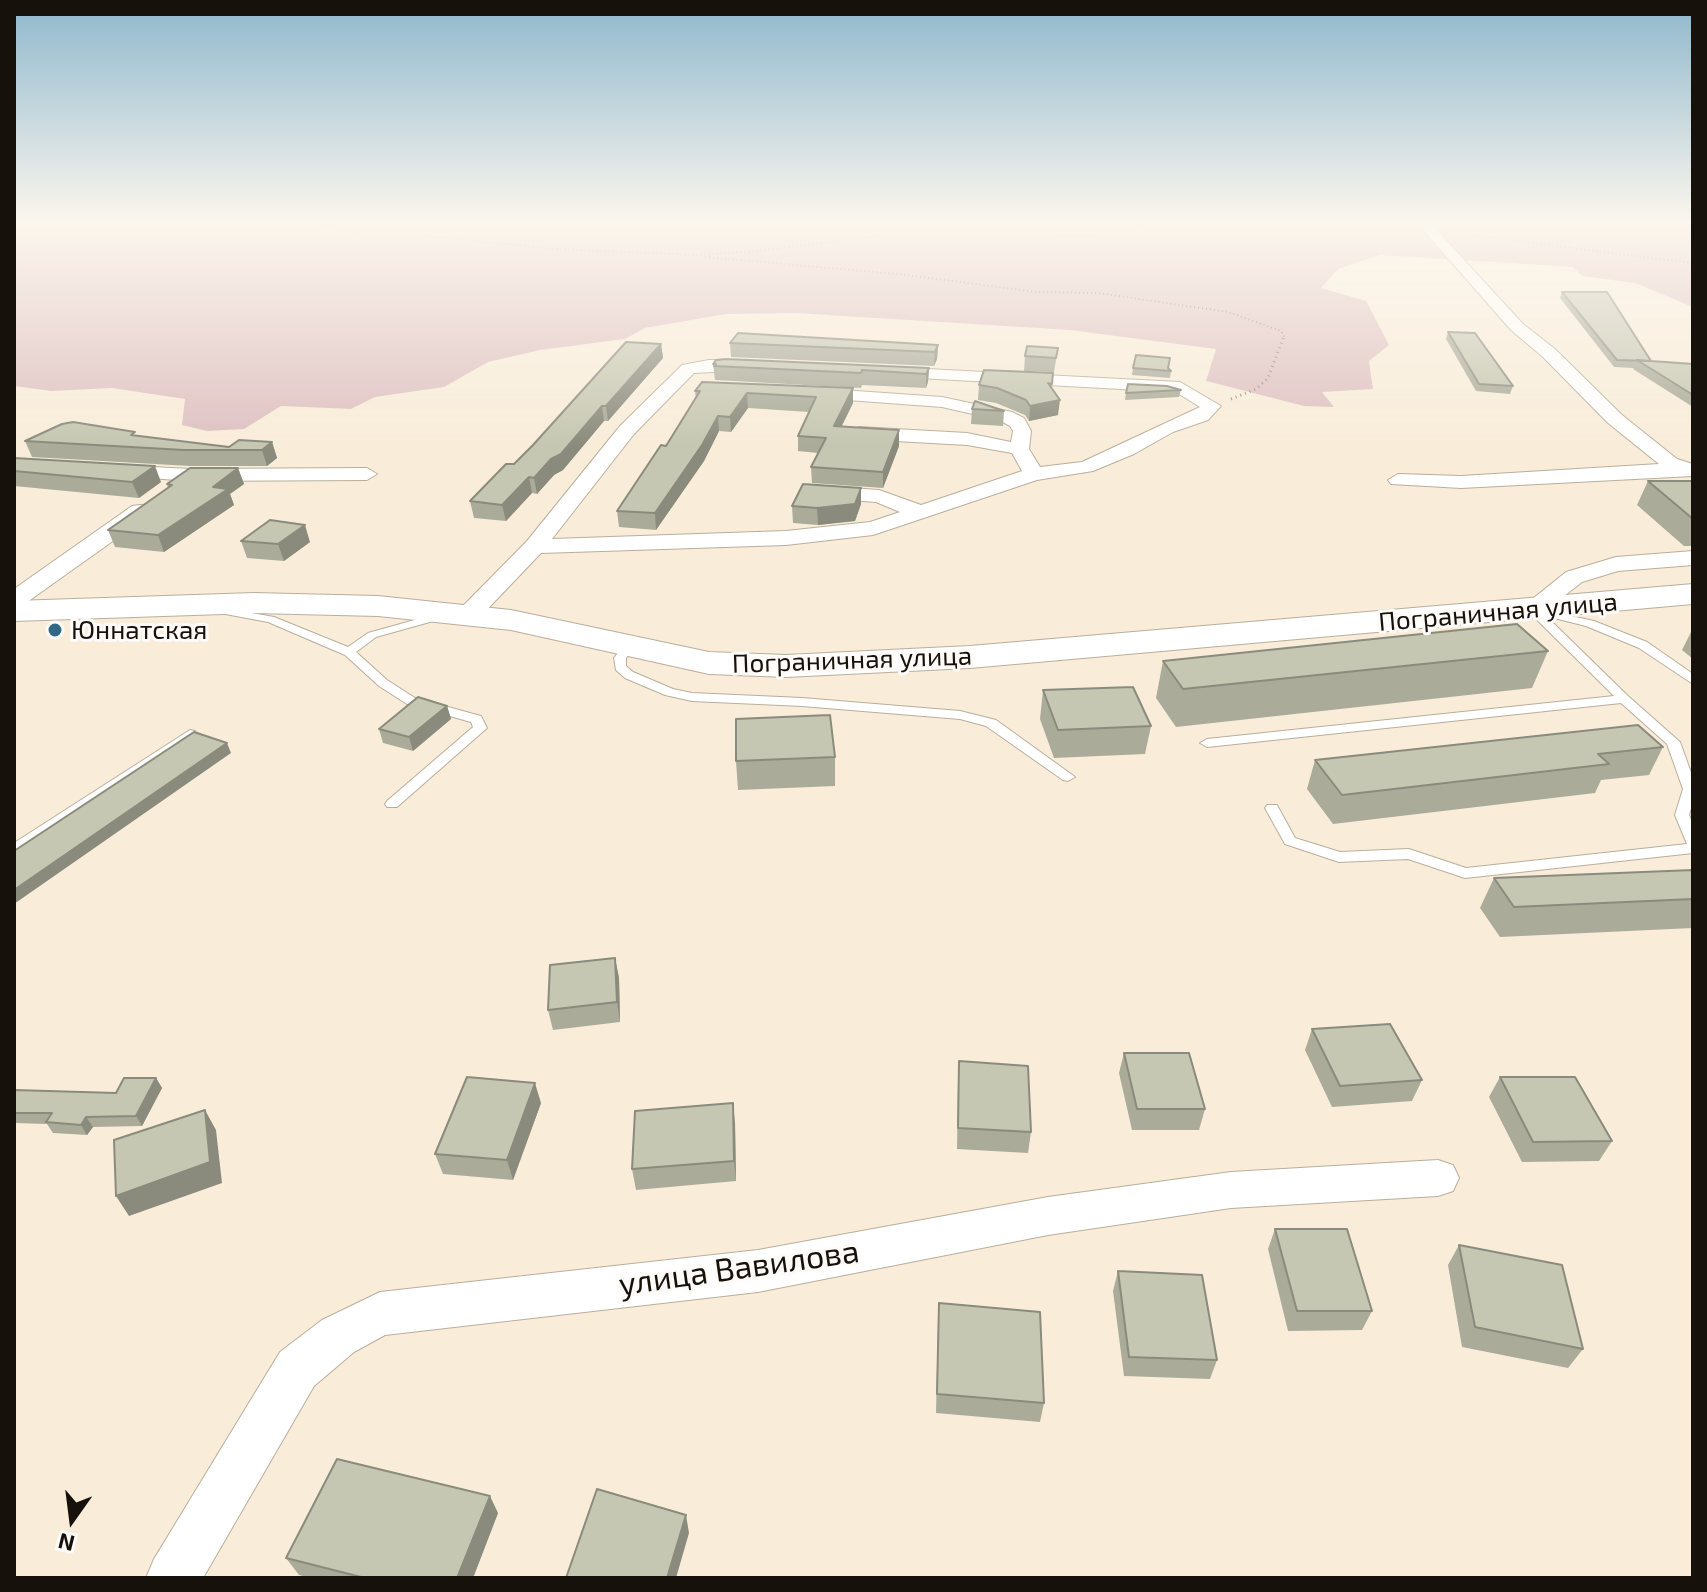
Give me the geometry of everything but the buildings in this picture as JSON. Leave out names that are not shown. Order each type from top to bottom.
[{"type":"main road","name":"Пограничная улица","points":[[14,611],[185,604],[315,603],[461,613],[560,630],[678,658],[742,665],[882,663],[1693,594]]},
{"type":"street","points":[[1489,297],[1615,419],[1670,463],[1688,469]]},
{"type":"street","points":[[461,613],[535,546],[627,430],[688,369],[767,366]]},
{"type":"street","points":[[535,546],[830,535],[873,528],[1034,474],[1086,467],[1127,450],[1166,428],[1210,412],[1212,406],[1180,387],[868,370]]},
{"type":"street","points":[[671,387],[697,388]]},
{"type":"street","points":[[798,392],[942,402],[989,410],[1017,422],[1022,431],[1019,449],[1034,474]]},
{"type":"street","points":[[850,433],[967,439],[1019,449]]},
{"type":"street","points":[[1398,480],[1461,482],[1688,469]]},
{"type":"street","points":[[102,470],[190,475],[367,474]]},
{"type":"street","points":[[14,600],[190,475]]},
{"type":"street","points":[[801,491],[879,496],[920,512]]},
{"type":"street","points":[[1532,609],[1574,577],[1616,564],[1693,558]]},
{"type":"street","name":"улица Вавилова","points":[[173,1578],[297,1369],[338,1336],[380,1314],[758,1271],[1048,1216],[1231,1190],[1438,1178]]},
{"type":"lane","points":[[185,604],[270,619],[349,652],[383,683],[411,701],[476,719],[480,728],[392,804]]},
{"type":"lane","points":[[1532,609],[1590,623],[1643,645],[1693,680]]},
{"type":"lane","points":[[1532,609],[1673,742],[1690,789],[1682,815],[1693,842]]},
{"type":"lane","points":[[349,652],[372,635],[461,613]]},
{"type":"lane","points":[[629,647],[620,658],[620,667],[629,675],[669,692],[692,697],[960,715],[991,723],[1068,777]]},
{"type":"lane","points":[[1207,743],[1624,699]]},
{"type":"lane","points":[[14,850],[190,734]]},
{"type":"lane","points":[[1272,808],[1290,841],[1339,857],[1409,854],[1465,873],[1693,848]]},
{"type":"path","points":[[1131,297],[1228,312],[1281,331],[1285,338],[1268,378],[1256,389],[1212,406]]},
{"type":"shaded area","points":[[14,297],[1353,297],[1366,301],[1389,345],[1369,361],[1373,389],[1322,392],[1334,407],[1304,406],[1206,381],[1216,349],[1070,330],[795,313],[726,314],[645,328],[625,339],[540,350],[488,362],[444,387],[375,397],[351,409],[281,406],[244,429],[207,431],[182,425],[185,399],[112,388],[51,391],[14,386]]},
{"type":"shaded area","points":[[1670,297],[1693,297],[1693,307]]},
{"type":"place","name":"Юннатская","points":[[55,630]]}]
